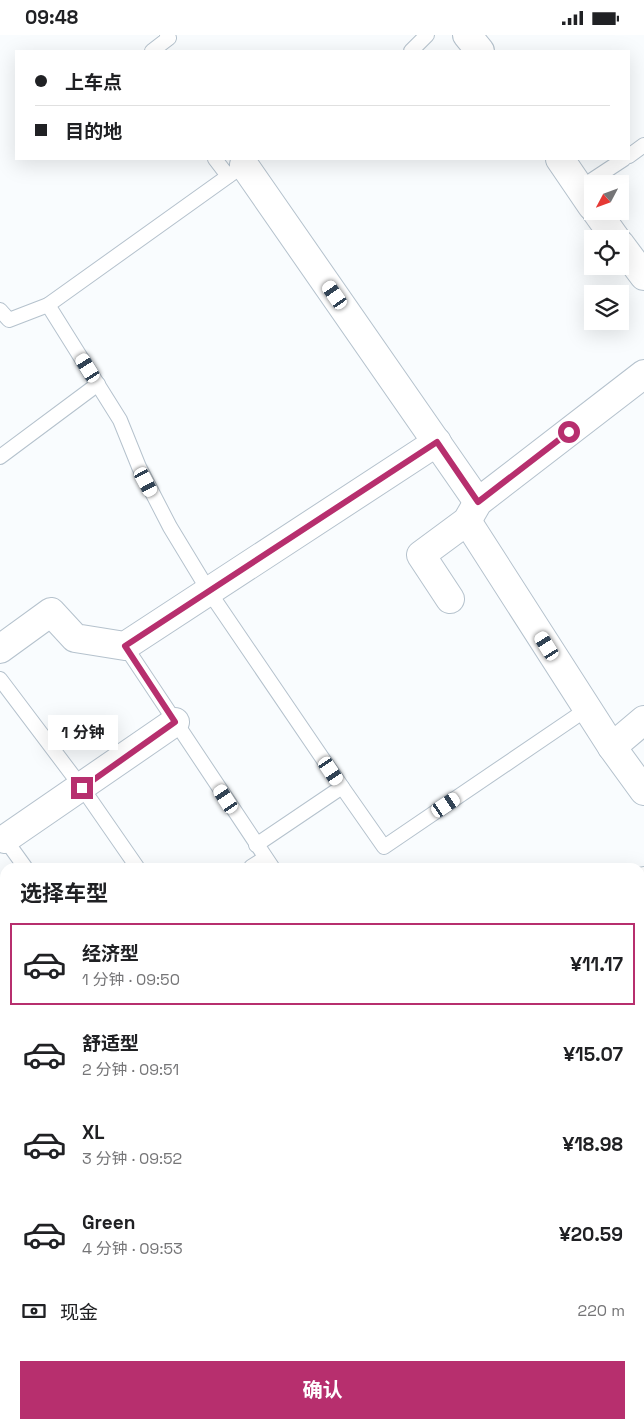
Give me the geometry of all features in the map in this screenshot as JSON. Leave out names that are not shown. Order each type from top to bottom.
[{"type":"street","points":[[467,35],[479,50]]},
{"type":"street","points":[[561,160],[584,194]]},
{"type":"street","points":[[241,167],[437,442],[473,512],[587,709],[644,791]]},
{"type":"street","points":[[629,257],[644,276]]},
{"type":"street","points":[[450,599],[421,555],[644,374]]},
{"type":"street","points":[[0,649],[51,612],[75,638],[125,646],[210,593],[437,442]]},
{"type":"street","points":[[612,747],[644,720]]},
{"type":"street","points":[[3,836],[82,788],[175,722]]},
{"type":"lane","points":[[153,50],[169,38],[167,35]]},
{"type":"lane","points":[[412,50],[427,35]]},
{"type":"lane","points":[[630,154],[644,145]]},
{"type":"lane","points":[[218,160],[241,167]]},
{"type":"lane","points":[[608,175],[623,160]]},
{"type":"lane","points":[[0,310],[9,320],[48,305],[241,167]]},
{"type":"lane","points":[[48,305],[120,420],[139,467],[170,527],[210,593],[384,847],[587,709]]},
{"type":"lane","points":[[0,457],[98,384]]},
{"type":"lane","points":[[125,646],[268,863]]},
{"type":"lane","points":[[0,679],[82,788],[133,863]]},
{"type":"lane","points":[[256,845],[342,787]]},
{"type":"lane","points":[[3,836],[22,863]]},
{"type":"route","points":[[82,788],[175,722],[125,646],[210,593],[437,442],[478,502],[569,432]]}]
